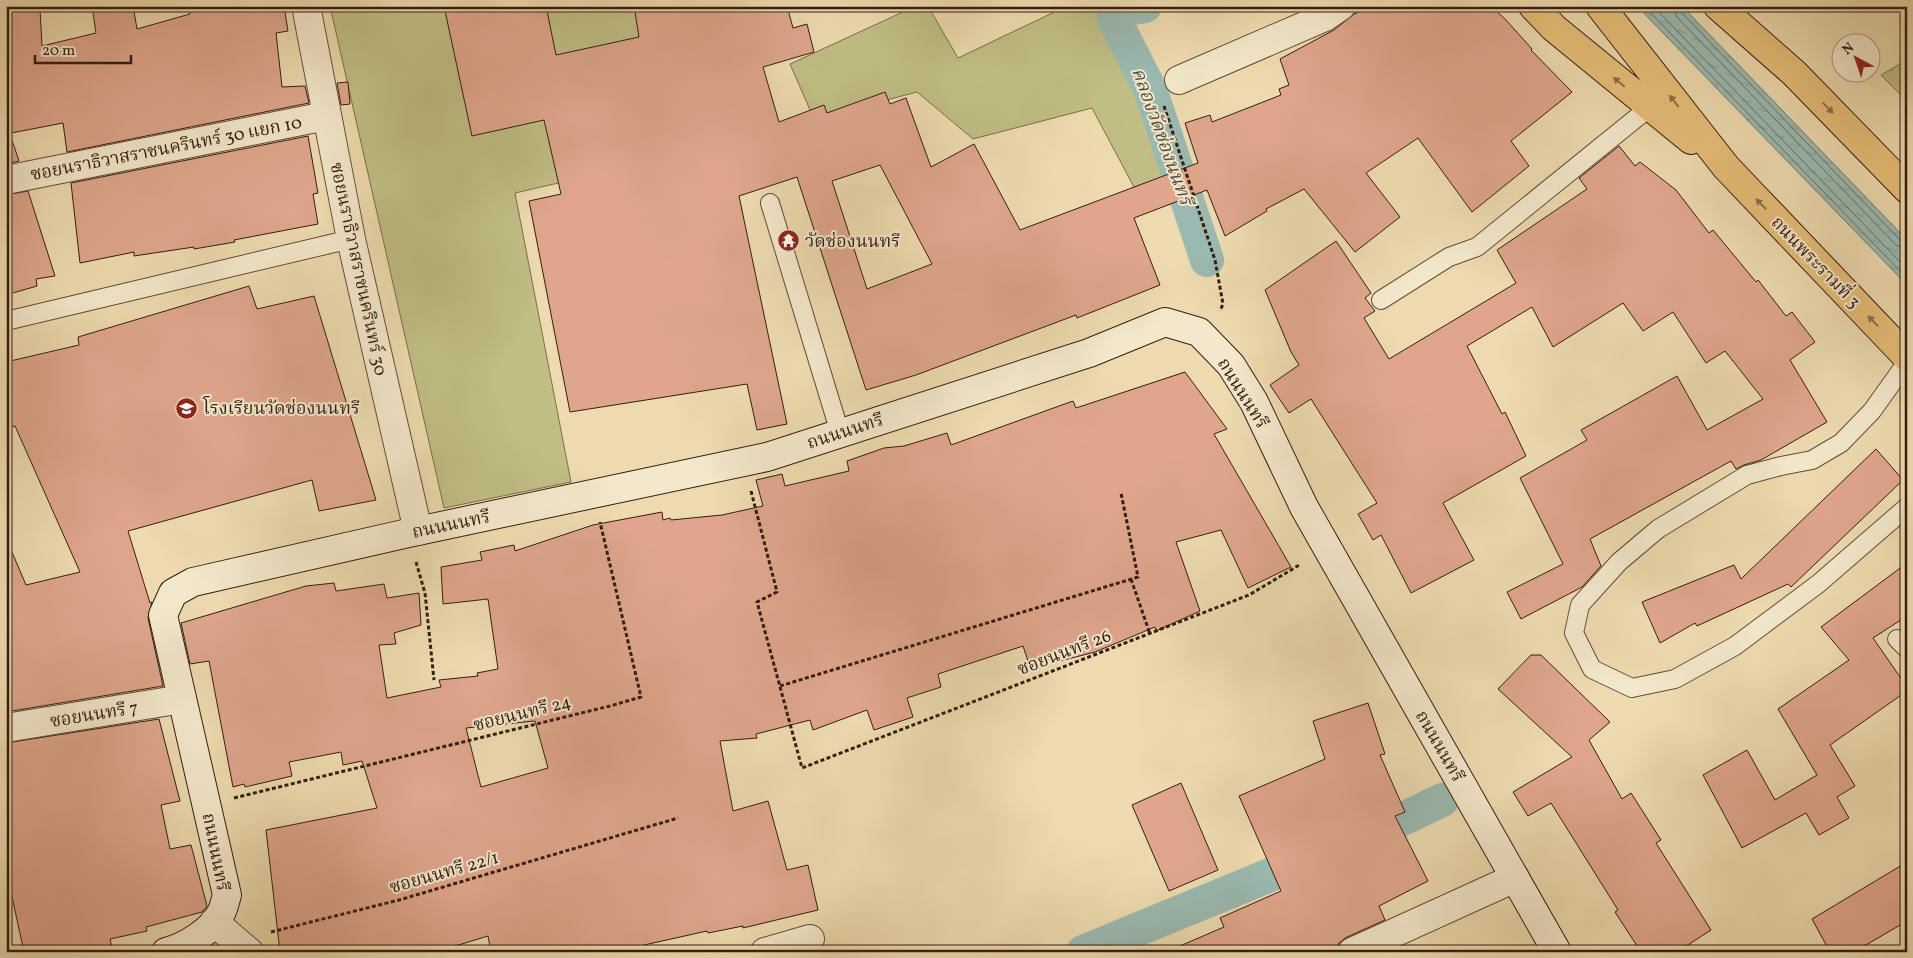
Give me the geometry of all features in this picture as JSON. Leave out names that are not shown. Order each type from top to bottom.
[{"type":"main road","name":"ถนนพระรามที่ 3","points":[[1533,6],[1554,28],[1726,167]]},
{"type":"main road","name":"ถนนพระรามที่ 3","points":[[1600,6],[1726,167],[1907,357]]},
{"type":"main road","points":[[1718,6],[1794,73],[1907,189]]},
{"type":"main road","points":[[1741,6],[1794,73]]},
{"type":"street","name":"ซอยนราธิวาสราชนครินทร์ 30","points":[[306,6],[326,116],[413,532]]},
{"type":"street","points":[[1180,80],[1326,17],[1341,6]]},
{"type":"street","name":"ซอยนราธิวาสราชนครินทร์ 30 แยก 10","points":[[6,180],[326,116]]},
{"type":"street","name":"ถนนนนทรี","points":[[166,952],[177,949],[198,938],[220,915],[227,894],[162,614],[173,593],[193,582],[413,532],[767,456],[1089,353],[1165,322],[1199,332],[1231,365],[1254,402],[1304,507],[1557,952]]},
{"type":"street","name":"ซอยนนทรี 7","points":[[6,728],[182,699]]},
{"type":"street","points":[[1352,952],[1515,878]]},
{"type":"street","points":[[214,922],[257,942]]},
{"type":"street","points":[[765,952],[810,939]]},
{"type":"lane","points":[[1381,300],[1449,257],[1477,247],[1650,107]]},
{"type":"lane","points":[[770,203],[840,433]]},
{"type":"lane","points":[[6,321],[351,238]]},
{"type":"lane","points":[[1907,362],[1872,410],[1842,443],[1812,460],[1747,475],[1658,529],[1619,562],[1580,604],[1574,634],[1592,669],[1632,688],[1675,678],[1736,646],[1818,584],[1907,507]]},
{"type":"path","points":[[1180,80],[1158,86],[1215,260],[1223,304],[1208,342]]},
{"type":"path","points":[[744,461],[777,592],[757,602],[780,686],[1138,577],[1121,493]]},
{"type":"path","name":"ซอยนนทรี 24","points":[[207,805],[610,706],[641,696],[593,493]]},
{"type":"path","points":[[413,532],[425,593],[434,680]]},
{"type":"path","name":"ซอยนนทรี 26","points":[[780,686],[802,768],[1249,595],[1328,548]]},
{"type":"path","points":[[1131,579],[1150,634]]},
{"type":"path","name":"ซอยนนทรี 22/1","points":[[257,942],[678,818]]},
{"type":"green space","points":[[330,6],[704,6],[701,150],[515,193],[571,482],[444,508]]},
{"type":"green space","points":[[916,6],[928,6],[958,58],[1067,6],[1097,6],[1170,175],[1135,189],[1092,108],[973,139],[917,92],[814,119],[790,64]]},
{"type":"green space","points":[[1907,60],[1907,101],[1881,75]]},
{"type":"water","points":[[1637,6],[1682,6],[1907,240],[1907,285]]},
{"type":"building","points":[[92,6],[133,6],[137,29],[190,14],[189,6],[284,6],[288,31],[276,33],[282,87],[305,86],[309,103],[67,152],[63,123],[6,134],[6,11],[40,9],[42,46],[96,33]]},
{"type":"building","points":[[444,6],[546,6],[556,55],[639,37],[634,6],[787,6],[793,28],[807,24],[814,52],[763,67],[779,122],[824,105],[827,113],[885,92],[890,104],[906,98],[931,167],[974,144],[1020,230],[1198,163],[1185,123],[1210,115],[1212,122],[1281,95],[1279,89],[1289,85],[1280,59],[1334,30],[1354,14],[1375,6],[1491,6],[1572,92],[1511,141],[1529,166],[1472,212],[1418,138],[1366,173],[1400,217],[1355,252],[1304,189],[1266,209],[1267,211],[1225,236],[1207,190],[1134,218],[1160,285],[1077,318],[1076,315],[916,375],[866,390],[797,177],[739,196],[787,424],[757,430],[747,384],[570,412],[529,201],[561,194],[544,120],[472,136]],"holes":[[[880,165],[932,264],[867,289],[832,181]]]},
{"type":"building","points":[[348,82],[350,104],[341,105],[337,83]]},
{"type":"building","points":[[308,136],[318,193],[313,194],[318,224],[194,249],[194,247],[134,256],[134,252],[80,263],[71,183]]},
{"type":"building","points":[[12,140],[19,161],[6,164],[6,141]]},
{"type":"building","points":[[1619,146],[1635,166],[1640,162],[1676,190],[1709,233],[1713,230],[1756,282],[1758,280],[1786,316],[1792,312],[1815,342],[1790,360],[1827,422],[1761,460],[1736,469],[1731,461],[1590,539],[1601,566],[1582,587],[1521,619],[1507,592],[1563,564],[1520,478],[1587,440],[1581,430],[1677,376],[1707,430],[1763,399],[1725,351],[1706,363],[1673,312],[1643,331],[1623,303],[1553,347],[1532,307],[1467,346],[1502,414],[1505,412],[1526,456],[1443,503],[1474,560],[1411,593],[1381,535],[1373,540],[1358,514],[1377,503],[1311,399],[1289,413],[1270,385],[1299,365],[1291,352],[1265,290],[1336,241],[1371,293],[1365,298],[1375,311],[1364,318],[1389,359],[1516,283],[1497,250],[1587,189],[1579,178]]},
{"type":"building","points":[[28,191],[55,276],[36,279],[37,286],[6,295],[6,195]]},
{"type":"building","name":"โรงเรียนวัดช่องนนทรี","points":[[249,286],[257,309],[314,296],[376,500],[319,511],[312,480],[128,531],[150,603],[152,602],[148,618],[163,686],[6,712],[6,538],[26,585],[80,572],[15,426],[6,429],[6,362],[79,345],[78,337]]},
{"type":"building","points":[[1185,372],[1227,429],[1214,434],[1291,567],[1248,588],[1221,530],[1176,542],[1200,611],[1156,631],[1155,627],[1095,652],[1056,662],[1055,657],[1030,667],[1023,646],[938,674],[941,687],[907,698],[913,717],[874,730],[867,710],[813,730],[810,720],[756,734],[757,738],[720,741],[733,811],[768,801],[787,870],[808,865],[818,910],[743,928],[743,926],[708,933],[707,931],[644,945],[646,952],[491,952],[488,936],[436,952],[280,952],[266,830],[377,808],[362,761],[343,765],[341,752],[289,762],[292,776],[245,787],[244,784],[233,787],[209,661],[190,664],[181,623],[306,586],[334,583],[336,591],[384,584],[387,598],[419,593],[421,625],[394,633],[396,644],[379,645],[387,698],[441,687],[439,680],[478,676],[477,673],[498,669],[488,599],[443,604],[441,567],[482,560],[480,552],[514,545],[515,551],[593,525],[662,512],[663,520],[670,518],[671,520],[722,515],[763,506],[756,480],[782,474],[785,486],[849,471],[847,461],[884,448],[904,446],[947,433],[951,445],[1073,401],[1076,408]],"holes":[[[535,721],[548,768],[481,787],[466,728]]]},
{"type":"building","points":[[1876,449],[1903,480],[1791,587],[1788,584],[1697,626],[1695,623],[1660,643],[1642,602],[1734,565],[1741,579]]},
{"type":"building","points":[[1907,563],[1907,616],[1873,638],[1907,687],[1907,691],[1830,745],[1855,786],[1837,797],[1849,818],[1819,835],[1806,813],[1742,848],[1703,775],[1747,750],[1775,800],[1817,775],[1778,709],[1849,660],[1821,627]]},
{"type":"building","points":[[1531,655],[1541,655],[1610,722],[1589,740],[1622,799],[1631,793],[1661,840],[1656,843],[1711,930],[1677,952],[1641,952],[1615,912],[1618,910],[1551,803],[1528,816],[1513,792],[1572,757],[1498,689]]},
{"type":"building","points":[[1368,703],[1385,754],[1380,755],[1405,812],[1395,816],[1428,881],[1379,906],[1385,920],[1345,938],[1339,943],[1337,952],[1166,952],[1224,927],[1220,918],[1281,891],[1239,796],[1325,759],[1313,721]]},
{"type":"building","points":[[159,719],[180,801],[161,805],[170,849],[191,845],[207,906],[202,912],[146,927],[147,931],[110,939],[113,952],[24,952],[6,869],[6,743]]},
{"type":"building","points":[[1181,783],[1218,870],[1169,891],[1132,805]]},
{"type":"building","points":[[1907,862],[1907,921],[1854,952],[1830,952],[1812,919]]},
{"type":"waterway","name":"คลองวัดช่องนนทรี","points":[[1145,6],[1122,10],[1114,19],[1150,89],[1207,260]]},
{"type":"waterway","points":[[1083,952],[1382,829],[1442,800]]},
{"type":"place","name":"วัดช่องนนทรี","points":[[789,241]]},
{"type":"place","name":"โรงเรียนวัดช่องนนทรี","points":[[187,408]]}]
